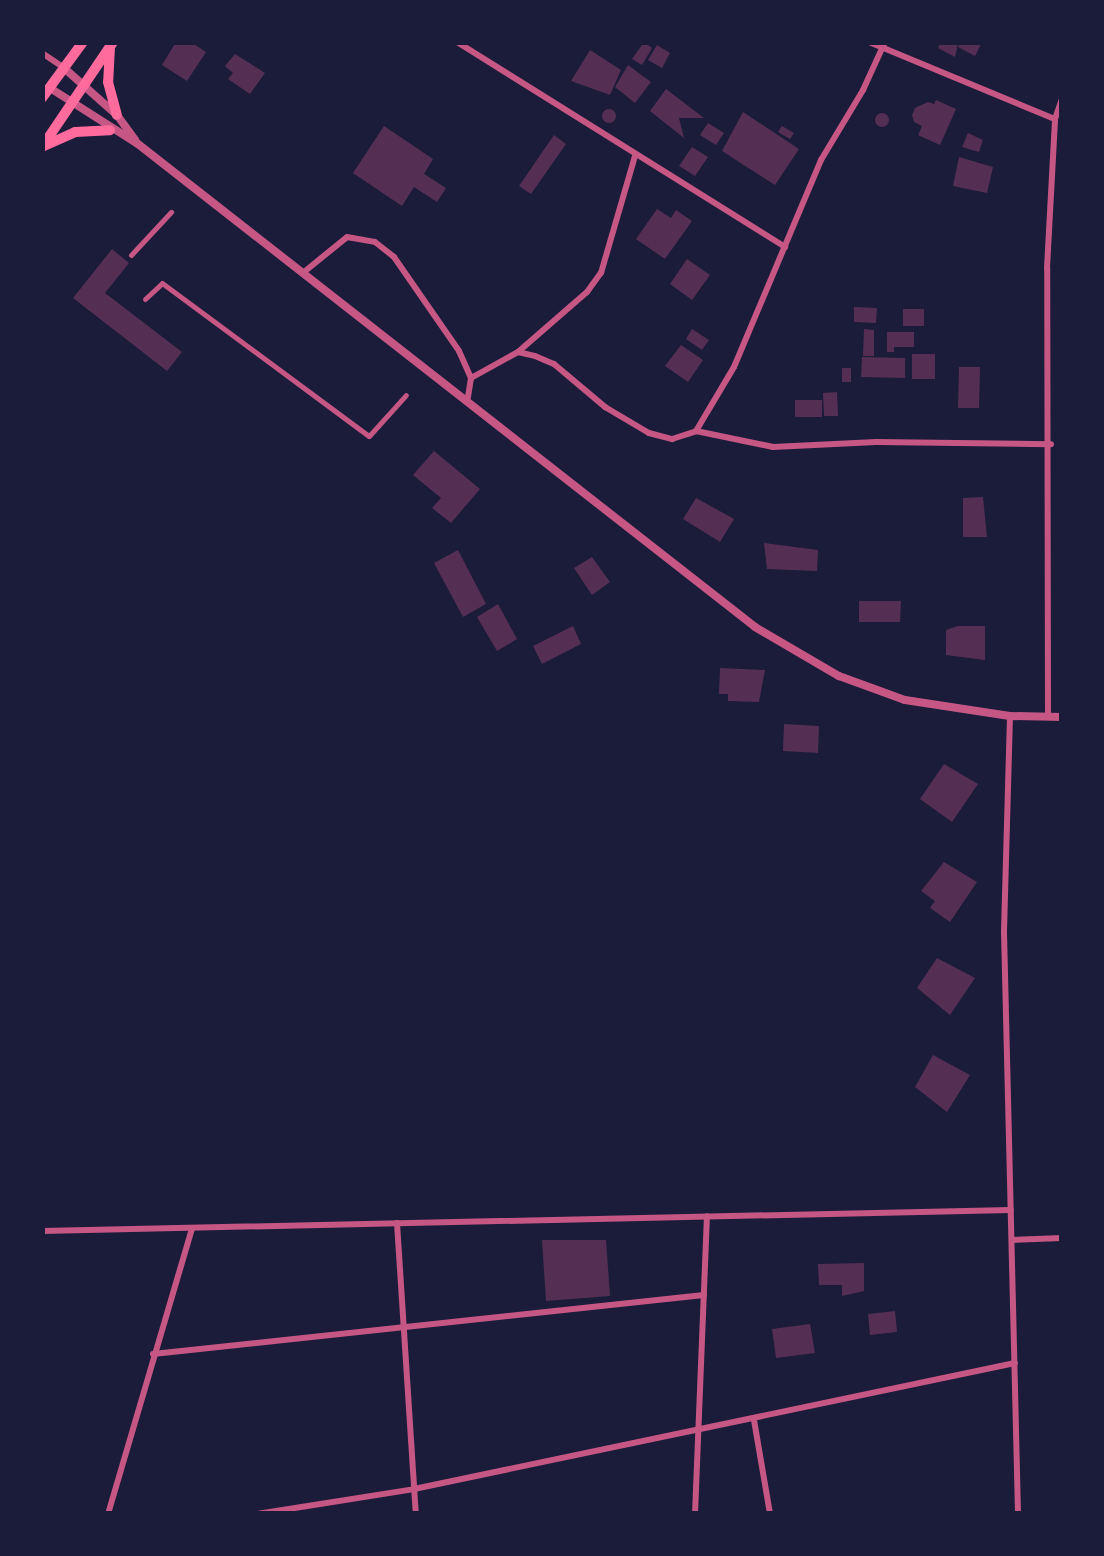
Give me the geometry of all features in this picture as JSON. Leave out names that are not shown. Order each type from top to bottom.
[{"type":"main road","points":[[45,89],[83,42]]},
{"type":"main road","points":[[43,147],[112,44]]},
{"type":"main road","points":[[112,44],[108,82],[117,115]]},
{"type":"main road","points":[[43,147],[75,132],[110,130]]},
{"type":"street","points":[[457,42],[785,246]]},
{"type":"street","points":[[868,42],[1056,119]]},
{"type":"street","points":[[696,431],[728,380],[821,160],[863,90],[883,46]]},
{"type":"street","points":[[42,53],[117,115],[138,144]]},
{"type":"street","points":[[45,89],[138,144],[772,637],[839,676],[905,700],[1010,716],[1062,716]]},
{"type":"street","points":[[1048,716],[1051,444],[1047,268],[1056,119],[1062,99]]},
{"type":"street","points":[[471,378],[518,352],[587,292],[601,273],[636,156]]},
{"type":"street","points":[[130,255],[171,212]]},
{"type":"street","points":[[304,272],[348,236],[375,242],[394,256],[440,320],[471,378],[468,398]]},
{"type":"street","points":[[146,300],[162,283],[369,436],[406,396]]},
{"type":"street","points":[[518,352],[554,364],[605,406],[649,433],[672,439],[696,431],[773,448],[876,442],[1051,444]]},
{"type":"street","points":[[1010,716],[1004,932],[1018,1514]]},
{"type":"street","points":[[42,1231],[1011,1210]]},
{"type":"street","points":[[696,1514],[708,1216]]},
{"type":"street","points":[[396,1223],[416,1514]]},
{"type":"street","points":[[108,1514],[192,1228]]},
{"type":"street","points":[[1012,1240],[1062,1238]]},
{"type":"street","points":[[153,1354],[548,1308],[704,1295]]},
{"type":"street","points":[[257,1514],[414,1489],[1015,1363]]},
{"type":"street","points":[[754,1420],[770,1514]]},
{"type":"building","points":[[176,42],[191,42],[206,52],[187,81],[162,65]]},
{"type":"building","points":[[644,42],[652,48],[642,65],[632,59]]},
{"type":"building","points":[[941,42],[958,44],[955,57],[938,48]]},
{"type":"building","points":[[961,42],[982,42],[975,56],[958,47]]},
{"type":"building","points":[[657,45],[670,53],[662,68],[648,60]]},
{"type":"building","points":[[590,50],[621,70],[610,95],[571,81]]},
{"type":"building","points":[[235,54],[265,73],[250,94],[228,79],[233,73],[225,66]]},
{"type":"building","points":[[628,65],[651,82],[635,103],[615,87]]},
{"type":"building","points":[[666,89],[704,118],[679,118],[684,138],[650,111]]},
{"type":"building","points":[[936,100],[956,109],[940,145],[918,135],[922,126],[914,122],[912,115],[915,108],[928,102],[934,104]]},
{"type":"building","points":[[609,109],[616,116],[609,123],[602,116]]},
{"type":"building","points":[[743,112],[799,149],[775,185],[722,151]]},
{"type":"building","points":[[882,113],[889,120],[882,127],[875,120]]},
{"type":"building","points":[[708,123],[724,133],[716,145],[700,135]]},
{"type":"building","points":[[384,126],[433,159],[424,174],[446,188],[437,202],[414,187],[402,206],[353,173]]},
{"type":"building","points":[[782,126],[794,133],[790,139],[778,132]]},
{"type":"building","points":[[968,133],[983,140],[979,152],[962,147]]},
{"type":"building","points":[[554,135],[566,144],[531,194],[519,186]]},
{"type":"building","points":[[692,147],[708,157],[695,176],[679,166]]},
{"type":"building","points":[[959,157],[993,167],[987,193],[953,186]]},
{"type":"building","points":[[657,209],[671,218],[676,210],[692,221],[665,259],[636,239]]},
{"type":"building","points":[[112,249],[129,263],[105,293],[182,352],[167,371],[73,298]]},
{"type":"building","points":[[687,259],[710,275],[692,300],[670,284]]},
{"type":"building","points":[[854,307],[877,308],[876,323],[854,322]]},
{"type":"building","points":[[903,309],[924,309],[924,326],[903,326]]},
{"type":"building","points":[[692,329],[709,340],[702,350],[686,339]]},
{"type":"building","points":[[864,329],[874,330],[874,356],[863,356]]},
{"type":"building","points":[[887,332],[914,332],[914,347],[894,347],[894,352],[887,352]]},
{"type":"building","points":[[681,345],[703,360],[688,382],[665,366]]},
{"type":"building","points":[[912,354],[935,354],[935,379],[912,379]]},
{"type":"building","points":[[862,357],[905,358],[905,378],[861,377]]},
{"type":"building","points":[[959,367],[980,367],[979,408],[958,408]]},
{"type":"building","points":[[842,368],[851,368],[851,382],[842,382]]},
{"type":"building","points":[[837,392],[838,416],[824,416],[823,393]]},
{"type":"building","points":[[795,400],[822,400],[822,417],[795,417]]},
{"type":"building","points":[[434,451],[480,489],[451,523],[432,508],[441,498],[413,475]]},
{"type":"building","points":[[983,497],[987,537],[963,537],[963,498]]},
{"type":"building","points":[[696,498],[734,519],[720,542],[683,519]]},
{"type":"building","points":[[764,543],[818,550],[817,571],[767,569]]},
{"type":"building","points":[[458,550],[486,604],[463,617],[434,563]]},
{"type":"building","points":[[592,557],[610,582],[592,595],[574,568]]},
{"type":"building","points":[[859,601],[901,601],[900,622],[859,622]]},
{"type":"building","points":[[498,604],[517,639],[497,651],[477,617]]},
{"type":"building","points":[[573,626],[581,644],[542,664],[533,646]]},
{"type":"building","points":[[985,626],[985,660],[946,655],[946,630]]},
{"type":"building","points":[[720,668],[765,670],[759,702],[728,701],[728,694],[719,694]]},
{"type":"building","points":[[784,724],[819,726],[818,753],[783,751]]},
{"type":"building","points":[[944,764],[978,784],[952,822],[920,799]]},
{"type":"building","points":[[944,862],[977,882],[950,922],[930,908],[935,901],[921,891]]},
{"type":"building","points":[[937,958],[975,978],[950,1015],[917,988]]},
{"type":"building","points":[[933,1055],[970,1075],[947,1112],[915,1087]]},
{"type":"building","points":[[542,1240],[606,1240],[610,1296],[546,1301]]},
{"type":"building","points":[[864,1263],[864,1291],[842,1296],[842,1285],[819,1285],[818,1264]]},
{"type":"building","points":[[895,1311],[897,1332],[870,1335],[868,1314]]},
{"type":"building","points":[[810,1324],[815,1353],[776,1358],[772,1329]]}]
